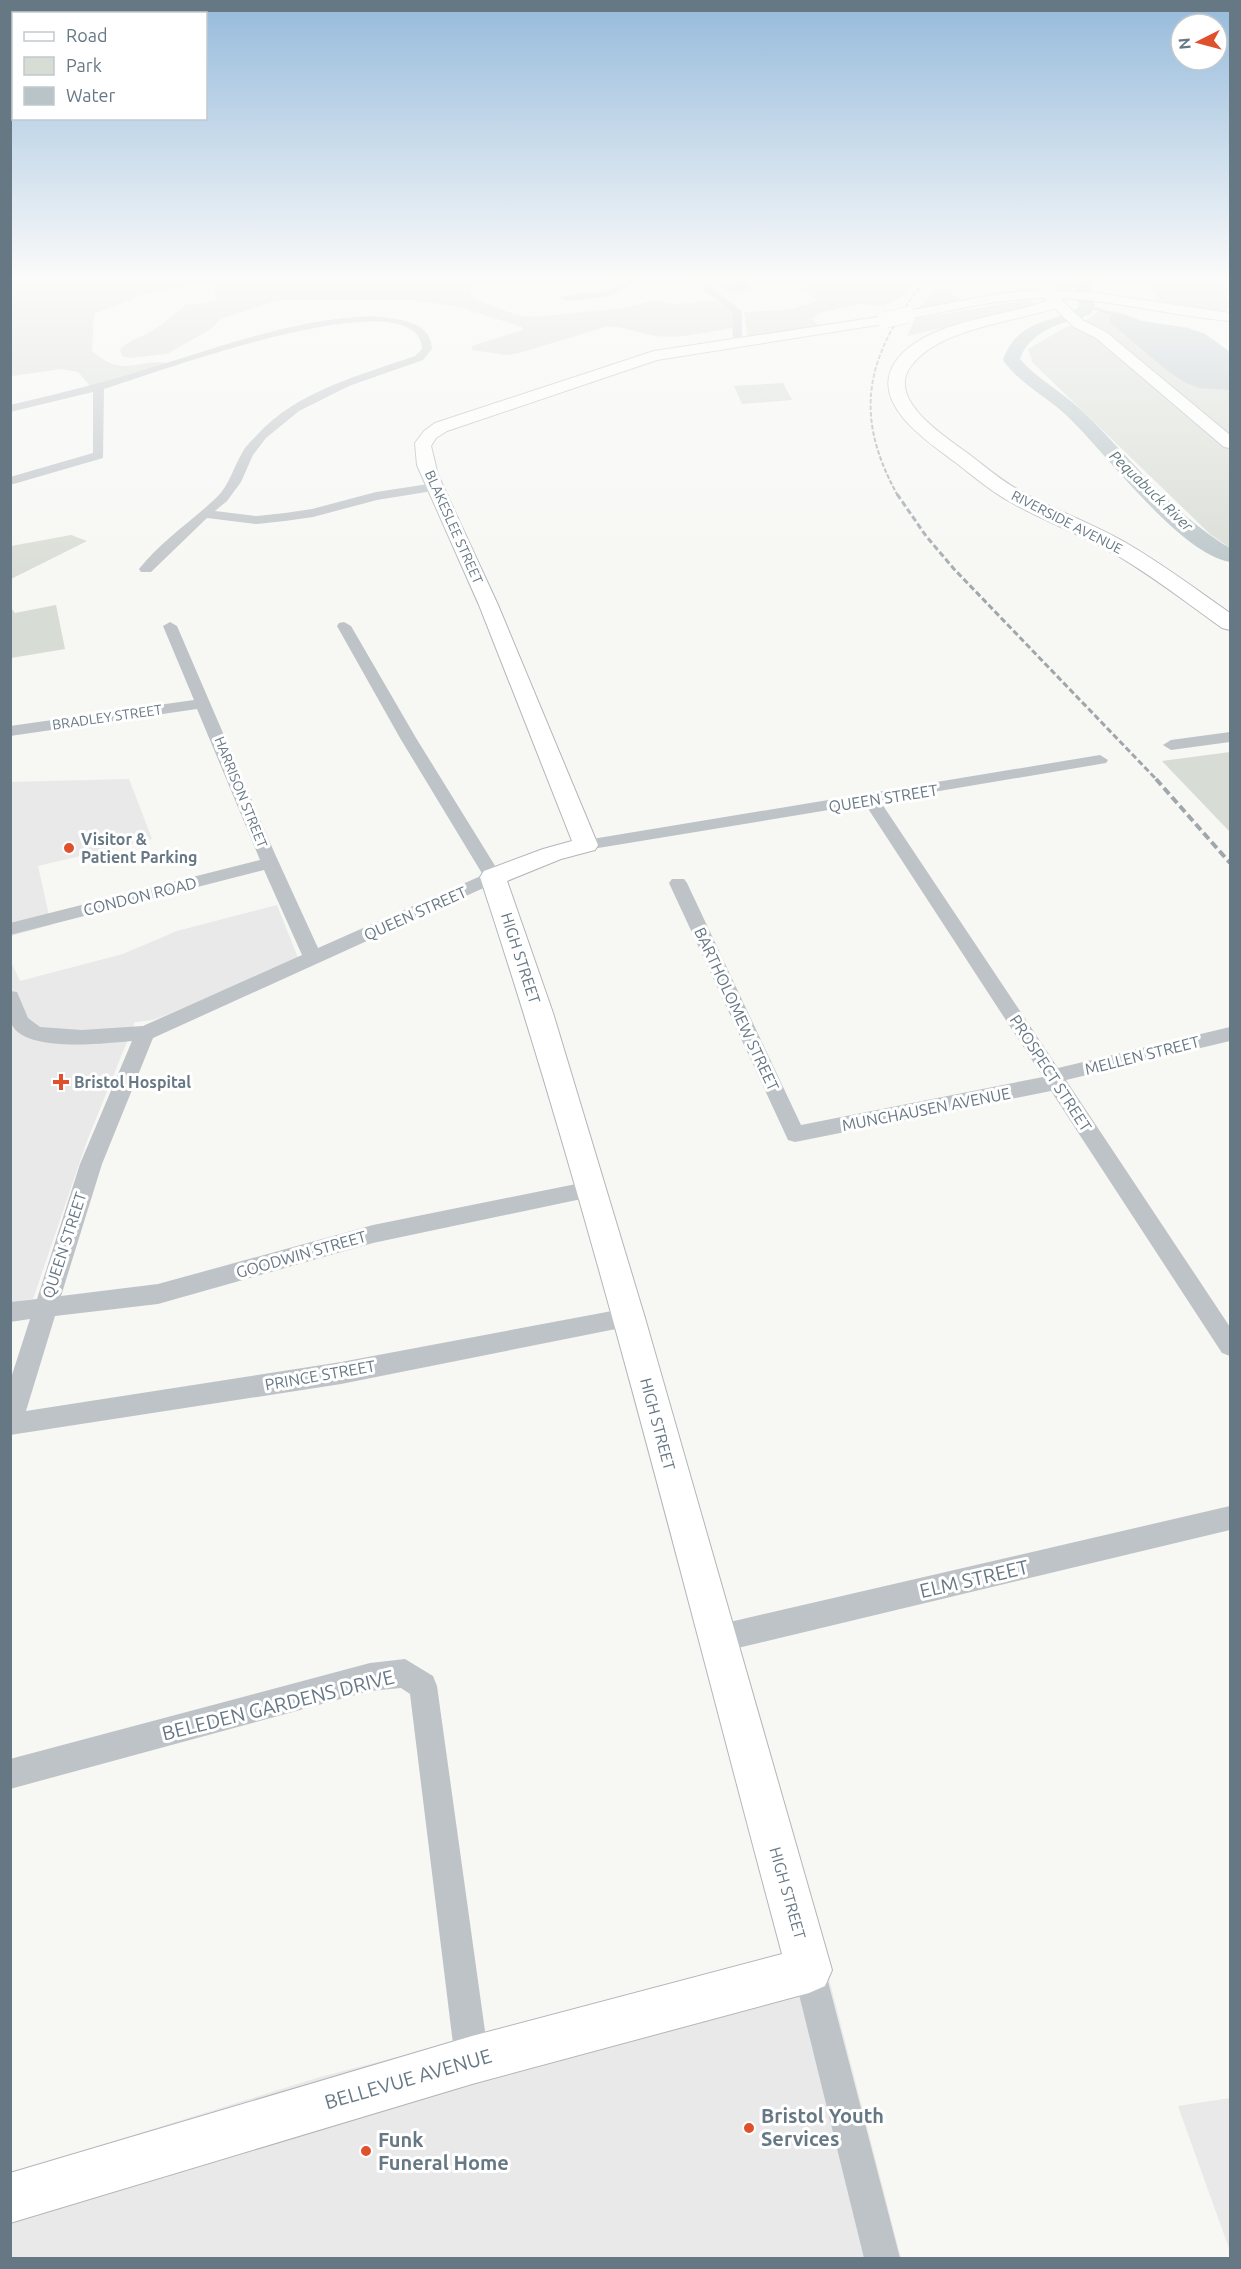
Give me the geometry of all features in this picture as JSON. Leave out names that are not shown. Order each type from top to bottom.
[{"type":"highway","name":"RIVERSIDE AVENUE","points":[[897,383],[901,402],[920,426],[1004,490],[1115,545],[1230,623]]},
{"type":"street","points":[[10,409],[113,383]]},
{"type":"street","points":[[146,569],[223,498],[237,479],[247,454],[262,436],[295,409],[348,383]]},
{"type":"street","name":"BLAKESLEE STREET","points":[[571,383],[441,427],[429,435],[423,444],[424,459],[435,487],[494,615],[586,845]]},
{"type":"street","points":[[1141,383],[1230,459]]},
{"type":"street","points":[[1158,383],[1230,443]]},
{"type":"street","points":[[10,481],[99,455],[98,387]]},
{"type":"street","points":[[204,514],[257,519],[285,518],[376,496],[435,487]]},
{"type":"street","name":"HARRISON STREET","points":[[170,626],[270,863],[313,958]]},
{"type":"street","name":"HIGH STREET","points":[[344,626],[408,738],[493,877],[539,1013],[628,1318],[809,1970],[882,2259]]},
{"type":"street","name":"BRADLEY STREET","points":[[10,731],[204,703]]},
{"type":"street","points":[[1171,745],[1230,737]]},
{"type":"street","name":"QUEEN STREET","points":[[10,1423],[44,1308],[91,1164],[146,1033],[493,877],[552,854],[586,845],[871,800],[1100,760]]},
{"type":"street","name":"PROSPECT STREET","points":[[871,800],[1230,1346]]},
{"type":"street","name":"CONDON ROAD","points":[[10,929],[270,863]]},
{"type":"street","name":"BARTHOLOMEW STREET","points":[[678,883],[795,1134]]},
{"type":"street","points":[[10,996],[18,1018],[24,1025],[31,1031],[45,1035],[146,1033]]},
{"type":"street","name":"MELLEN STREET","points":[[1055,1079],[1230,1034]]},
{"type":"street","name":"MUNCHAUSEN AVENUE","points":[[795,1134],[1055,1079]]},
{"type":"street","name":"GOODWIN STREET","points":[[10,1312],[158,1294],[373,1234],[591,1189]]},
{"type":"street","name":"PRINCE STREET","points":[[10,1423],[341,1372],[628,1318]]},
{"type":"street","name":"ELM STREET","points":[[717,1639],[1230,1518]]},
{"type":"street","name":"BELEDEN GARDENS DRIVE","points":[[10,1774],[370,1677],[405,1673],[423,1686],[472,2060]]},
{"type":"street","name":"BELLEVUE AVENUE","points":[[10,2198],[472,2060],[809,1970]]},
{"type":"shaded area","name":"Visitor & Patient Parking","points":[[129,779],[152,839],[38,866],[51,925],[11,936],[11,782]]},
{"type":"shaded area","name":"Bristol Hospital","points":[[277,905],[298,958],[169,1014],[153,1020],[135,1022],[87,1141],[33,1299],[11,1302],[10,960],[20,981],[123,954],[177,931]]},
{"type":"shaded area","points":[[821,1948],[901,2258],[11,2258],[11,2173],[320,2077]]},
{"type":"shaded area","points":[[1230,2098],[1230,2251],[1178,2106]]},
{"type":"green space","points":[[783,383],[792,400],[742,404],[734,386]]},
{"type":"green space","points":[[1054,383],[1230,383],[1230,548],[1210,534]]},
{"type":"green space","points":[[71,535],[87,541],[11,579],[11,546]]},
{"type":"green space","points":[[56,605],[65,649],[11,658],[11,608],[15,613]]},
{"type":"green space","points":[[1230,752],[1230,832],[1162,761]]},
{"type":"water","points":[[1186,383],[1230,383],[1230,390],[1199,388]]},
{"type":"waterway","name":"Pequabuck River","points":[[1036,383],[1071,410],[1185,527],[1206,543],[1230,556]]},
{"type":"railway","points":[[873,383],[871,408],[874,435],[883,464],[897,494]]},
{"type":"railway","points":[[897,494],[926,536],[954,569],[1157,780]]},
{"type":"railway","points":[[1156,779],[1230,863]]},
{"type":"place","name":"Visitor & Patient Parking","points":[[69,848]]},
{"type":"place","name":"Bristol Hospital","points":[[61,1082]]},
{"type":"place","name":"Bristol Youth Services","points":[[749,2128]]},
{"type":"place","name":"Funk Funeral Home","points":[[366,2151]]}]
